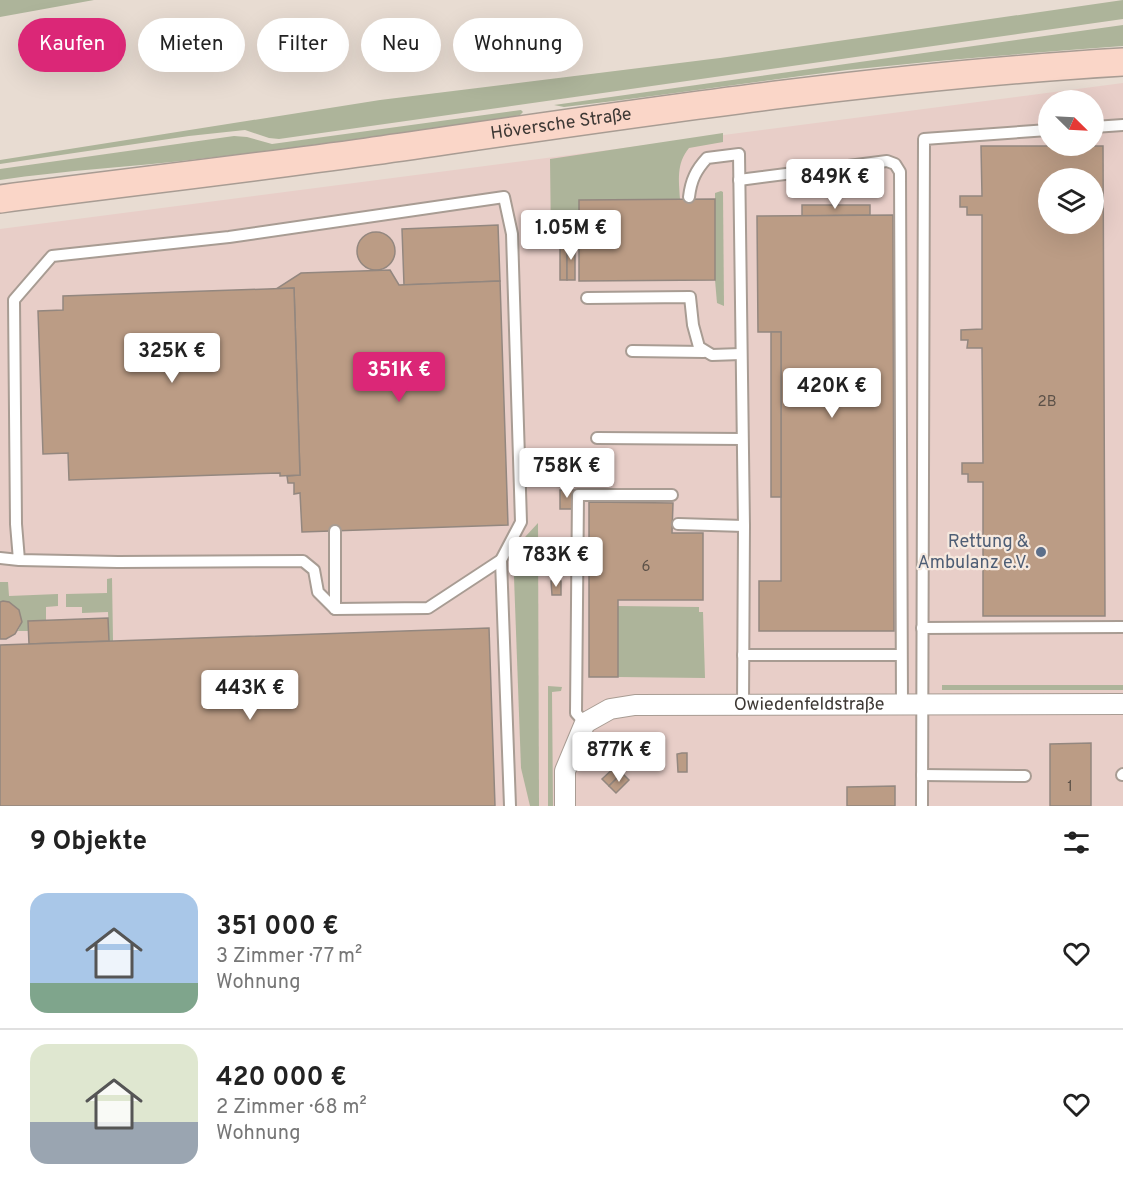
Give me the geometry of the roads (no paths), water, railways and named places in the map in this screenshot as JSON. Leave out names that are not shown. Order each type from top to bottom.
[{"type":"main road","name":"Höversche Straße","points":[[0,199],[204,174],[879,82],[1038,67],[1123,62]]},
{"type":"street","name":"Owiedenfeldstraße","points":[[585,723],[610,709],[635,705],[1123,704]]},
{"type":"street","points":[[565,806],[565,771],[585,723]]},
{"type":"lane","points":[[1104,126],[1123,125]]},
{"type":"lane","points":[[922,806],[924,139],[1038,131]]},
{"type":"lane","points":[[689,197],[690,183],[707,158],[739,154],[744,526],[743,705]]},
{"type":"lane","points":[[739,180],[886,161],[896,164],[900,172],[902,705]]},
{"type":"lane","points":[[0,558],[19,560],[303,561],[314,570],[318,592],[335,609],[428,608],[501,560],[521,522],[513,234],[504,197],[229,237],[52,256],[14,300],[16,524],[19,560]]},
{"type":"lane","points":[[587,298],[690,297],[696,339],[704,352]]},
{"type":"lane","points":[[632,351],[741,354]]},
{"type":"lane","points":[[597,438],[742,439]]},
{"type":"lane","points":[[585,723],[576,713],[578,495],[672,495]]},
{"type":"lane","points":[[678,524],[744,526]]},
{"type":"lane","points":[[335,531],[335,609]]},
{"type":"lane","points":[[501,560],[510,806]]},
{"type":"lane","points":[[922,628],[1123,627]]},
{"type":"lane","points":[[743,655],[902,655]]},
{"type":"lane","points":[[922,775],[1025,776]]},
{"type":"place","name":"Rettung & Ambulanz e.V.","points":[[1041,552]]}]
